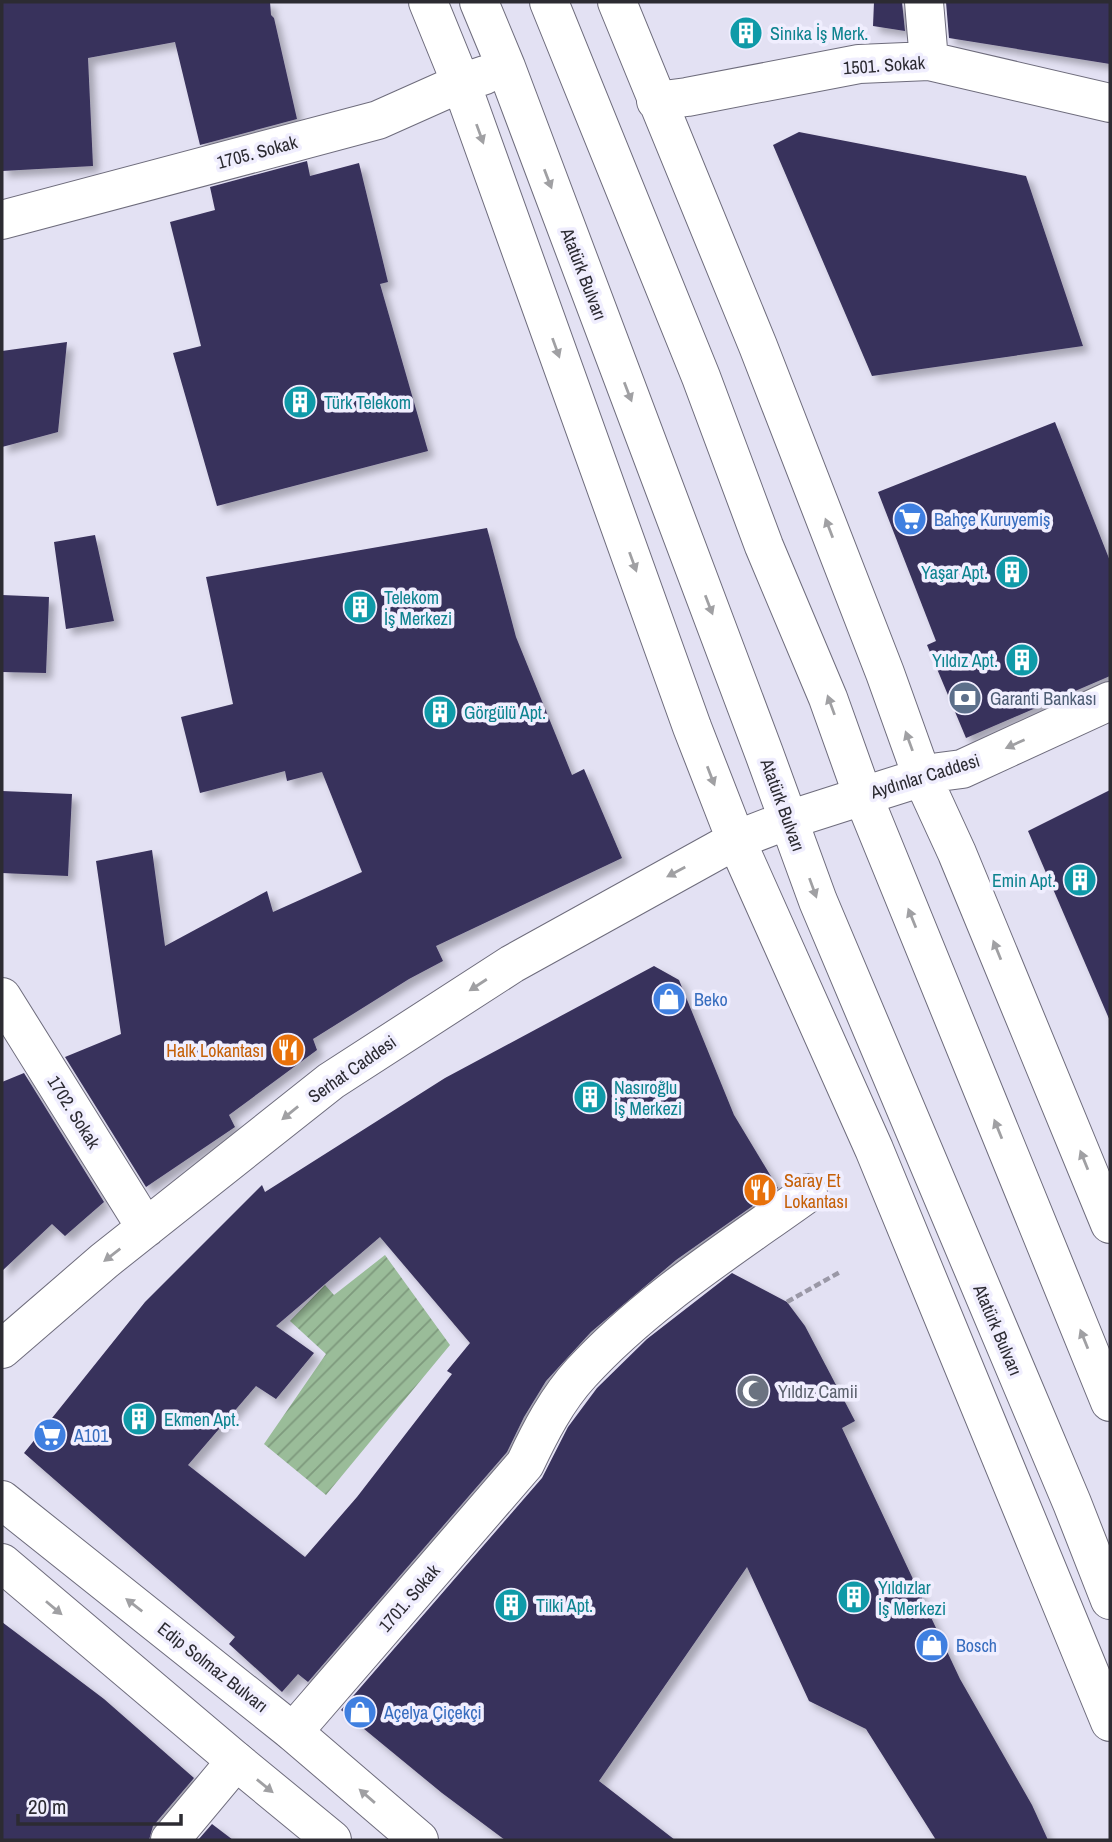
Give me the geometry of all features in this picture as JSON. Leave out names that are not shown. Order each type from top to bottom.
[{"type":"street","points":[[428,2],[461,83],[692,727],[736,840],[874,1149],[1110,1722]]},
{"type":"street","name":"Atatürk Bulvarı","points":[[479,2],[506,67],[818,901],[1072,1503],[1110,1600]]},
{"type":"street","points":[[549,2],[701,377],[764,546],[828,698],[863,796],[1110,1402]]},
{"type":"street","points":[[617,2],[758,346],[885,673],[923,779],[957,853],[1110,1223]]},
{"type":"street","points":[[924,2],[929,61]]},
{"type":"street","name":"1501. Sokak","points":[[656,101],[859,64],[929,61],[1110,103]]},
{"type":"street","name":"1705. Sokak","points":[[2,220],[378,120],[461,83],[506,67]]},
{"type":"street","name":"Aydınlar Caddesi","points":[[736,840],[788,820],[939,772],[962,769],[1094,709]]},
{"type":"street","name":"Serhat Caddesi","points":[[2,1349],[104,1261],[331,1081],[512,964],[736,840]]},
{"type":"street","name":"1702. Sokak","points":[[2,997],[146,1228]]},
{"type":"street","name":"1701. Sokak","points":[[293,1732],[525,1464],[544,1424],[580,1374],[624,1332],[691,1277],[808,1193]]},
{"type":"street","name":"Edip Solmaz Bulvarı","points":[[2,1500],[293,1732],[419,1840]]},
{"type":"street","points":[[2,1563],[332,1840]]},
{"type":"street","points":[[170,1840],[236,1761]]},
{"type":"path","points":[[787,1302],[840,1272]]},
{"type":"green space","points":[[385,1255],[450,1345],[326,1495],[264,1444],[326,1354],[290,1321],[325,1285],[334,1295]]},
{"type":"building","points":[[2,2],[270,2],[297,119],[200,145],[175,42],[88,58],[93,166],[2,171]]},
{"type":"building","points":[[874,2],[902,2],[905,31],[873,26]]},
{"type":"building","points":[[946,2],[1110,2],[1110,64],[949,38]]},
{"type":"building","points":[[799,132],[1026,176],[1083,346],[872,376],[773,145]]},
{"type":"building","points":[[307,161],[310,176],[359,163],[388,282],[380,284],[428,451],[217,506],[173,353],[201,346],[170,222],[215,210],[210,187]]},
{"type":"building","points":[[67,342],[58,432],[2,447],[2,351]]},
{"type":"building","points":[[1055,422],[1110,561],[1110,676],[966,738],[927,645],[936,641],[878,492]]},
{"type":"building","points":[[487,528],[516,637],[572,775],[584,769],[622,858],[436,946],[443,961],[313,1039],[317,1050],[229,1115],[235,1127],[146,1187],[65,1057],[121,1034],[96,861],[152,850],[165,946],[267,891],[273,912],[362,872],[322,772],[287,781],[285,771],[200,793],[181,717],[233,704],[206,577]]},
{"type":"building","points":[[95,535],[114,621],[66,629],[54,542]]},
{"type":"building","points":[[2,595],[49,597],[46,673],[2,672]]},
{"type":"building","name":"Emin Apt.","points":[[1110,790],[1110,1021],[1028,831]]},
{"type":"building","points":[[2,791],[72,794],[68,876],[2,873]]},
{"type":"building","points":[[654,966],[679,980],[734,1115],[778,1188],[676,1260],[591,1332],[546,1381],[507,1452],[308,1682],[298,1674],[282,1692],[229,1644],[235,1637],[24,1453],[145,1302],[262,1185],[265,1192],[445,1078]],"holes":[[[380,1237],[470,1343],[447,1371],[452,1374],[357,1497],[305,1557],[188,1465],[256,1386],[276,1399],[314,1353],[276,1326]]]},
{"type":"building","points":[[24,1073],[104,1202],[65,1236],[52,1224],[2,1271],[2,1082]]},
{"type":"building","points":[[732,1273],[787,1302],[805,1326],[855,1421],[842,1428],[960,1679],[1032,1805],[1048,1840],[936,1840],[866,1729],[809,1701],[747,1567],[599,1781],[675,1840],[505,1840],[442,1793],[341,1710],[542,1478],[568,1427],[597,1388],[647,1339]]},
{"type":"building","points":[[2,1622],[104,1699],[194,1778],[153,1826],[149,1840],[2,1840]]},
{"type":"building","points":[[212,1824],[233,1840],[198,1840]]},
{"type":"place","name":"Sinıka İş Merk.","points":[[746,33]]},
{"type":"place","name":"Türk Telekom","points":[[300,402]]},
{"type":"place","name":"Bahçe Kuruyemiş","points":[[910,519]]},
{"type":"place","name":"Yaşar Apt.","points":[[1012,572]]},
{"type":"place","name":"Telekom İş Merkezi","points":[[360,607]]},
{"type":"place","name":"Yıldız Apt.","points":[[1022,660]]},
{"type":"place","name":"Garanti Bankası","points":[[965,698]]},
{"type":"place","name":"Görgülü Apt.","points":[[440,712]]},
{"type":"place","name":"Emin Apt.","points":[[1080,880]]},
{"type":"place","name":"Beko","points":[[669,999]]},
{"type":"place","name":"Halk Lokantası","points":[[288,1050]]},
{"type":"place","name":"Nasıroğlu İş Merkezi","points":[[590,1097]]},
{"type":"place","name":"Saray Et Lokantası","points":[[760,1190]]},
{"type":"place","name":"Yıldız Camii","points":[[753,1391]]},
{"type":"place","name":"Ekmen Apt.","points":[[139,1419]]},
{"type":"place","name":"A101","points":[[50,1435]]},
{"type":"place","name":"Yıldızlar İş Merkezi","points":[[854,1597]]},
{"type":"place","name":"Tilki Apt.","points":[[511,1605]]},
{"type":"place","name":"Bosch","points":[[932,1645]]},
{"type":"place","name":"Açelya Çiçekçi","points":[[360,1712]]}]
